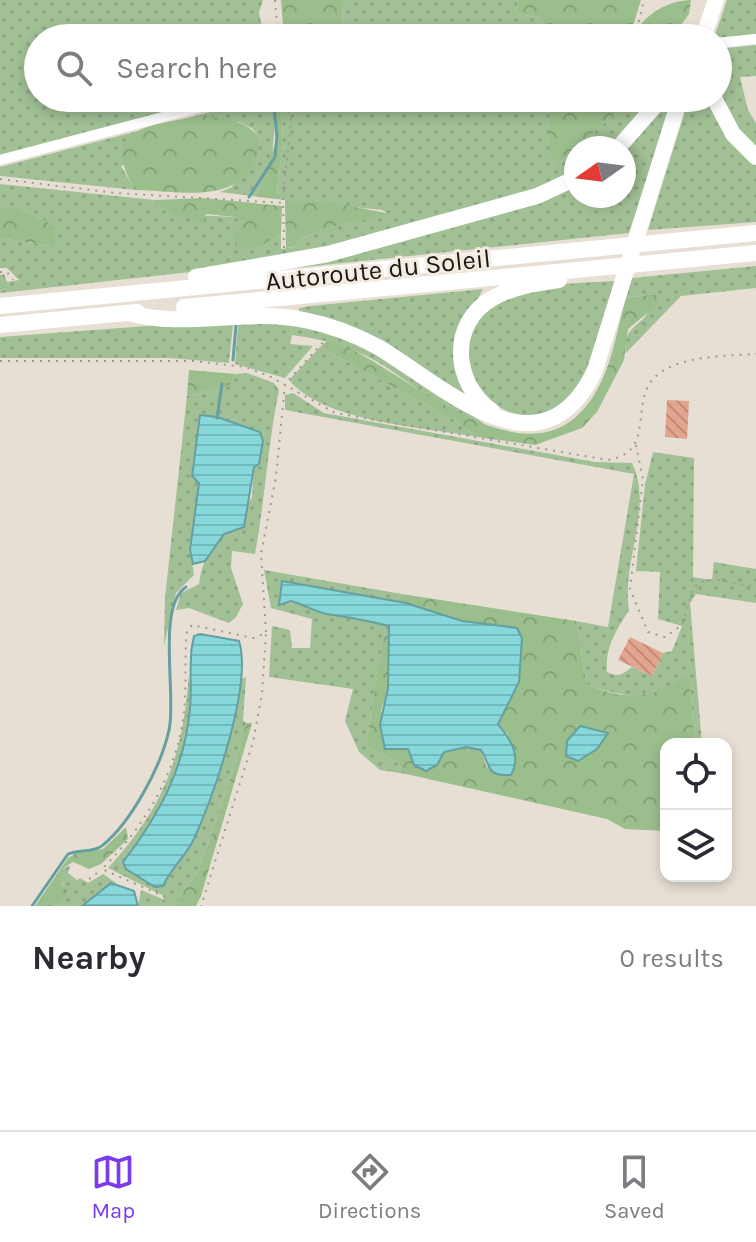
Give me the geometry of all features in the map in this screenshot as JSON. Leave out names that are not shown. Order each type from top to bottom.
[{"type":"highway","points":[[704,24],[705,0]]},
{"type":"highway","points":[[708,24],[716,0]]},
{"type":"highway","points":[[629,136],[650,112]]},
{"type":"highway","points":[[129,313],[154,320],[275,315],[328,325],[377,347],[484,415],[528,424],[549,420],[570,408],[595,370],[676,112]]},
{"type":"highway","points":[[721,112],[733,134],[756,157]]},
{"type":"highway","points":[[142,293],[167,281],[328,254],[537,196],[564,184]]},
{"type":"highway","name":"Autoroute du Soleil","points":[[0,306],[756,233]]},
{"type":"highway","name":"Autoroute du Soleil","points":[[0,325],[756,253]]},
{"type":"highway","points":[[507,421],[478,401],[465,381],[461,348],[468,324],[482,306],[505,293],[579,277],[601,266]]},
{"type":"street","points":[[732,38],[756,39]]},
{"type":"street","points":[[0,160],[182,112]]},
{"type":"path","points":[[275,0],[277,24]]},
{"type":"path","points":[[638,24],[644,0]]},
{"type":"path","points":[[284,249],[283,203],[290,112]]},
{"type":"path","points":[[0,179],[116,193],[283,203]]},
{"type":"path","points":[[0,272],[7,272],[13,280]]},
{"type":"path","points":[[201,906],[253,742],[262,694],[266,633],[261,554],[276,477],[285,384],[325,340]]},
{"type":"path","points":[[0,361],[194,361],[245,367],[285,384]]},
{"type":"path","points":[[635,444],[643,479],[630,589],[648,632],[665,637],[682,625],[694,587],[705,580],[756,587]]},
{"type":"path","points":[[89,879],[129,842],[165,780],[177,748],[184,711],[187,631],[192,625],[253,638],[266,633]]},
{"type":"path","points":[[102,869],[165,897]]},
{"type":"green space","points":[[0,0],[263,0],[259,12],[261,24],[24,24],[24,112],[163,112],[0,155]]},
{"type":"green space","points":[[281,0],[343,0],[342,24],[283,24]]},
{"type":"green space","points":[[343,0],[518,0],[516,14],[538,17],[543,24],[342,24]]},
{"type":"green space","points":[[518,0],[641,0],[634,24],[543,24],[538,17],[516,14]]},
{"type":"green space","points":[[691,0],[689,14],[682,24],[642,24],[658,10],[675,2]]},
{"type":"green space","points":[[727,0],[756,0],[756,34],[732,36],[732,24],[719,24]]},
{"type":"green space","points":[[756,45],[756,76],[740,77],[748,110],[756,123],[756,150],[728,112],[732,112],[732,48]]},
{"type":"green space","points":[[210,112],[278,112],[272,158],[259,197],[220,192],[232,187],[261,140],[253,129],[239,122],[121,166],[135,190],[0,176],[0,167]]},
{"type":"green space","points":[[272,112],[282,112],[283,143],[276,199],[259,197],[259,193],[276,141]]},
{"type":"green space","points":[[282,112],[552,112],[559,163],[564,159],[564,180],[560,182],[344,247],[245,266],[0,293],[0,275],[4,274],[7,282],[19,280],[7,268],[0,268],[0,238],[52,246],[52,224],[19,209],[0,209],[0,184],[155,200],[153,203],[171,214],[235,217],[243,221],[241,229],[263,245],[281,233],[281,249],[294,247],[311,234],[323,230],[389,214],[382,210],[276,199],[283,143]]},
{"type":"green space","points":[[550,112],[616,112],[589,136],[564,136],[564,159],[559,163],[549,153]]},
{"type":"green space","points":[[616,112],[642,112],[621,136],[589,136]]},
{"type":"green space","points":[[655,112],[669,112],[629,233],[295,268],[564,185],[564,208],[636,208],[634,136]]},
{"type":"green space","points":[[685,112],[719,112],[756,162],[756,222],[648,230]]},
{"type":"green space","points":[[204,115],[250,128],[261,140],[254,162],[244,177],[230,186],[213,191],[135,190],[122,152],[127,140],[150,126]]},
{"type":"green space","points":[[203,198],[282,206],[281,233],[263,245],[237,250],[234,237],[243,222],[235,217],[206,214],[202,223],[171,214],[153,203],[155,200]]},
{"type":"green space","points":[[285,200],[329,202],[391,214],[323,230],[311,234],[294,247],[286,248]]},
{"type":"green space","points":[[0,209],[19,209],[52,224],[56,241],[52,246],[0,238]]},
{"type":"green space","points":[[756,266],[756,288],[681,296],[626,353],[627,337],[647,314],[655,294],[626,298],[632,278]]},
{"type":"green space","points":[[616,281],[585,376],[580,385],[554,408],[528,415],[503,409],[483,393],[471,371],[468,346],[477,321],[514,294],[573,283]]},
{"type":"green space","points":[[483,289],[459,335],[479,406],[299,312],[299,308],[310,306]]},
{"type":"green space","points":[[656,294],[657,305],[628,329],[624,360],[597,412],[582,428],[535,445],[478,437],[456,421],[320,347],[327,341],[349,348],[446,406],[482,423],[516,433],[549,431],[578,415],[602,380],[626,298]]},
{"type":"green space","points":[[240,319],[305,324],[358,342],[485,424],[442,405],[366,356],[325,341],[292,335],[290,344],[313,346],[285,378],[235,364],[238,324],[233,325],[229,363],[169,358],[0,358],[0,337]]},
{"type":"green space","points":[[320,347],[456,421],[478,437],[377,421],[326,406],[289,380]]},
{"type":"green space","points":[[189,370],[236,374],[230,385],[187,396]]},
{"type":"green space","points":[[247,373],[274,383],[279,390],[255,554],[232,551],[231,568],[243,604],[229,623],[189,608],[176,610],[181,593],[199,584],[202,568],[214,543],[233,531],[252,497],[254,466],[259,464],[263,441],[260,431],[217,417],[200,415],[192,467],[199,483],[190,550],[194,575],[176,593],[164,646],[165,598],[187,396],[230,385],[236,374]]},
{"type":"green space","points":[[293,393],[324,413],[595,462],[632,463],[638,480],[639,517],[629,573],[629,610],[616,632],[608,655],[607,672],[614,675],[632,667],[652,676],[663,653],[672,651],[682,626],[658,619],[660,572],[636,571],[645,485],[653,452],[694,458],[693,577],[712,580],[714,562],[756,569],[756,603],[696,594],[690,603],[701,738],[695,738],[690,683],[640,697],[593,687],[588,685],[585,677],[576,621],[608,627],[634,474],[285,410],[285,395]]},
{"type":"green space","points":[[264,570],[402,594],[396,601],[282,581],[279,604],[299,604],[320,612],[389,626],[389,633],[383,639],[366,746],[395,761],[406,774],[380,770],[359,752],[345,721],[353,689],[269,677],[272,626],[290,630],[292,648],[310,648],[312,619],[271,608]]},
{"type":"green space","points":[[402,594],[576,621],[588,685],[600,690],[637,695],[661,690],[682,677],[690,683],[695,738],[660,738],[660,831],[625,829],[607,819],[406,774],[395,761],[366,746],[383,638],[389,633],[388,688],[381,711],[426,771],[437,765],[444,752],[466,747],[481,750],[487,768],[508,735],[498,724],[518,674],[514,655],[499,625],[462,621],[396,601]]},
{"type":"green space","points":[[189,673],[188,726],[183,750],[153,819],[123,862],[126,869],[155,887],[163,886],[193,840],[225,755],[242,679],[246,677],[243,720],[246,723],[206,850],[178,906],[138,906],[141,890],[165,900],[162,895],[108,868],[144,823],[168,778],[182,730]]},
{"type":"green space","points":[[246,723],[252,723],[201,896],[196,906],[178,906],[206,850]]},
{"type":"green space","points":[[126,827],[128,839],[101,864],[89,869],[73,862],[62,869],[62,885],[68,891],[64,901],[53,906],[35,906],[68,858],[76,853],[103,849]]},
{"type":"green space","points":[[70,866],[68,873],[77,880],[80,878],[88,883],[103,874],[116,883],[110,884],[82,906],[53,906],[64,901],[61,869]]},
{"type":"water","points":[[200,415],[217,417],[260,432],[263,441],[259,464],[254,467],[244,527],[224,534],[205,561],[193,564],[190,550],[199,483],[192,476]]},
{"type":"water","points":[[282,581],[406,603],[462,621],[517,628],[522,638],[519,682],[498,724],[515,754],[511,775],[493,772],[481,750],[466,747],[444,752],[437,765],[426,771],[414,765],[408,749],[385,749],[380,725],[388,688],[389,626],[322,613],[291,601],[279,605]]},
{"type":"water","points":[[200,634],[239,641],[241,685],[229,741],[194,839],[163,886],[155,887],[126,869],[123,862],[148,827],[176,771],[190,708],[192,646],[194,636]]},
{"type":"water","points":[[580,726],[608,733],[597,749],[578,761],[566,756],[567,741]]},
{"type":"water","points":[[111,883],[134,891],[138,906],[82,906]]},
{"type":"building","points":[[667,400],[689,401],[687,439],[665,437]]},
{"type":"building","points":[[630,637],[663,653],[652,676],[618,660]]},
{"type":"waterway","points":[[249,197],[275,157],[274,112]]},
{"type":"waterway","points":[[233,360],[236,325]]},
{"type":"waterway","points":[[217,418],[222,384]]},
{"type":"waterway","points":[[32,906],[68,854],[99,847],[114,835],[152,777],[165,745],[171,715],[169,653],[172,613],[177,597],[186,587]]}]
